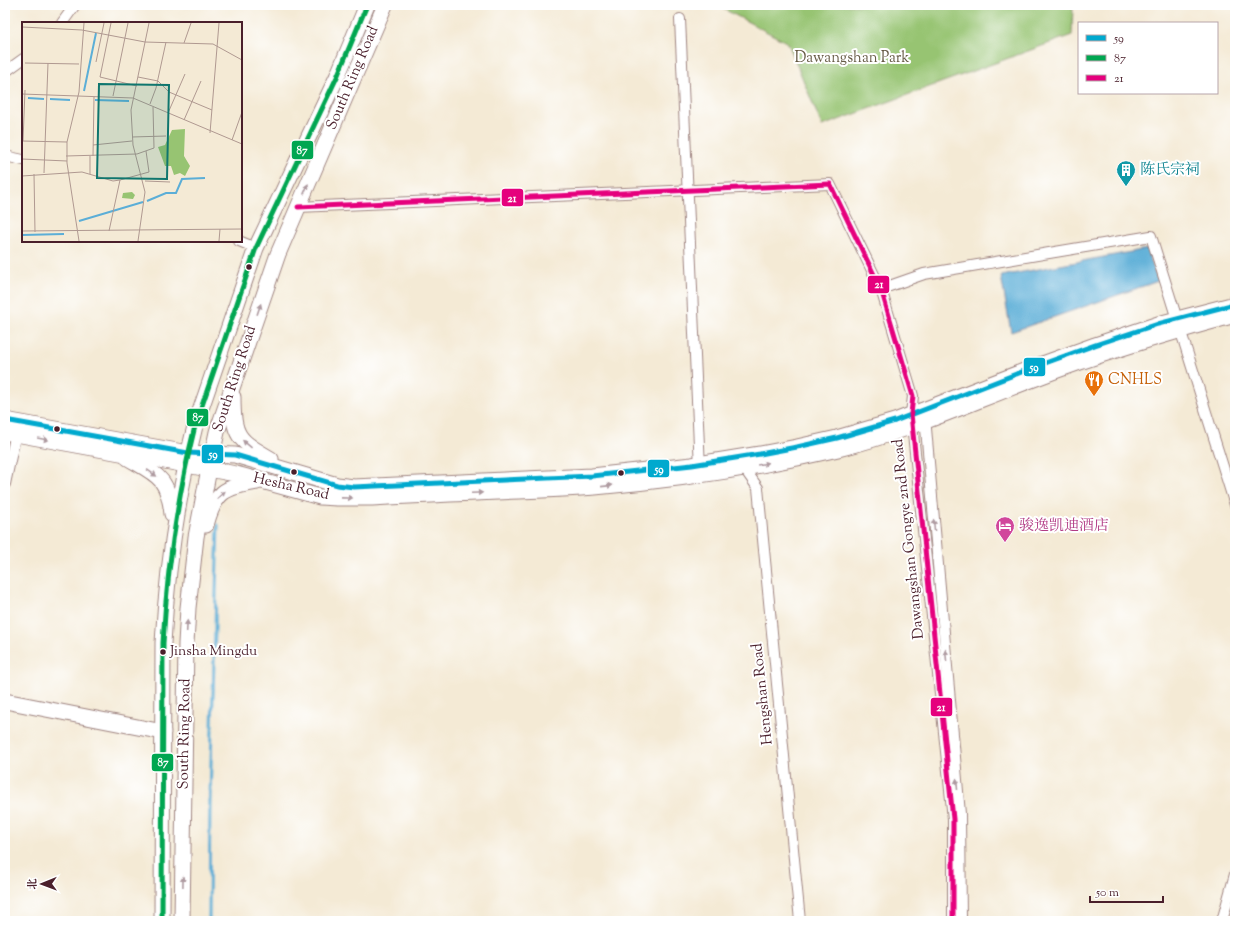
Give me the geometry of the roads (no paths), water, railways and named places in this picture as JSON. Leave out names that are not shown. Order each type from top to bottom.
[{"type":"main road","name":"South Ring Road","points":[[162,921],[164,732],[163,643],[165,607],[173,534],[187,459],[195,426],[256,248],[337,77],[366,5]]},
{"type":"main road","name":"South Ring Road","points":[[182,921],[186,644],[188,608],[196,537],[212,454],[217,432],[278,254],[385,5]]},
{"type":"main road","name":"Hesha Road","points":[[187,459],[209,469],[236,474],[320,496],[354,498],[592,487],[642,482],[760,454],[837,438],[895,420],[919,417],[1098,356],[1235,304]]},
{"type":"main road","name":"Hesha Road","points":[[1179,324],[1235,315]]},
{"type":"main road","points":[[233,387],[233,422],[242,440],[253,449],[293,472]]},
{"type":"main road","name":"Hesha Road","points":[[187,459],[212,454],[235,455],[337,485],[354,487],[744,468],[799,458],[899,431],[919,417]]},
{"type":"main road","points":[[11,427],[187,459]]},
{"type":"main road","points":[[11,427],[118,452],[187,459]]},
{"type":"main road","points":[[118,452],[154,474],[163,483],[169,495],[173,534]]},
{"type":"main road","points":[[192,570],[214,502],[219,496],[230,488],[242,484],[262,481]]},
{"type":"main road","points":[[5,701],[164,732]]},
{"type":"street","points":[[63,22],[75,5]]},
{"type":"street","points":[[680,19],[700,469]]},
{"type":"street","points":[[5,72],[22,60]]},
{"type":"street","points":[[5,156],[22,160]]},
{"type":"street","points":[[298,207],[830,184],[881,289],[919,417]]},
{"type":"street","points":[[881,289],[924,274],[1151,236],[1235,505]]},
{"type":"street","points":[[242,242],[256,248]]},
{"type":"street","name":"Dawangshan Gongye 2nd Road","points":[[919,417],[953,819],[953,921]]},
{"type":"street","name":"Dawangshan Gongye 2nd Road","points":[[919,417],[960,814],[962,921]]},
{"type":"street","points":[[5,484],[11,427]]},
{"type":"street","name":"Hengshan Road","points":[[744,468],[758,488],[800,921]]},
{"type":"street","points":[[1222,921],[1235,874]]},
{"type":"water","points":[[1147,249],[1158,281],[1011,332],[1001,276]]},
{"type":"waterway","points":[[209,921],[210,797],[218,525]]},
{"type":"place","name":"陈氏宗祠","points":[[1126,187]]},
{"type":"place","name":"CNHLS","points":[[1094,397]]},
{"type":"place","name":"骏逸凯迪酒店","points":[[1005,543]]},
{"type":"place","name":"Jinsha Mingdu","points":[[163,652]]},
{"type":"park label","name":"Dawangshan Park","points":[[852,58]]}]
